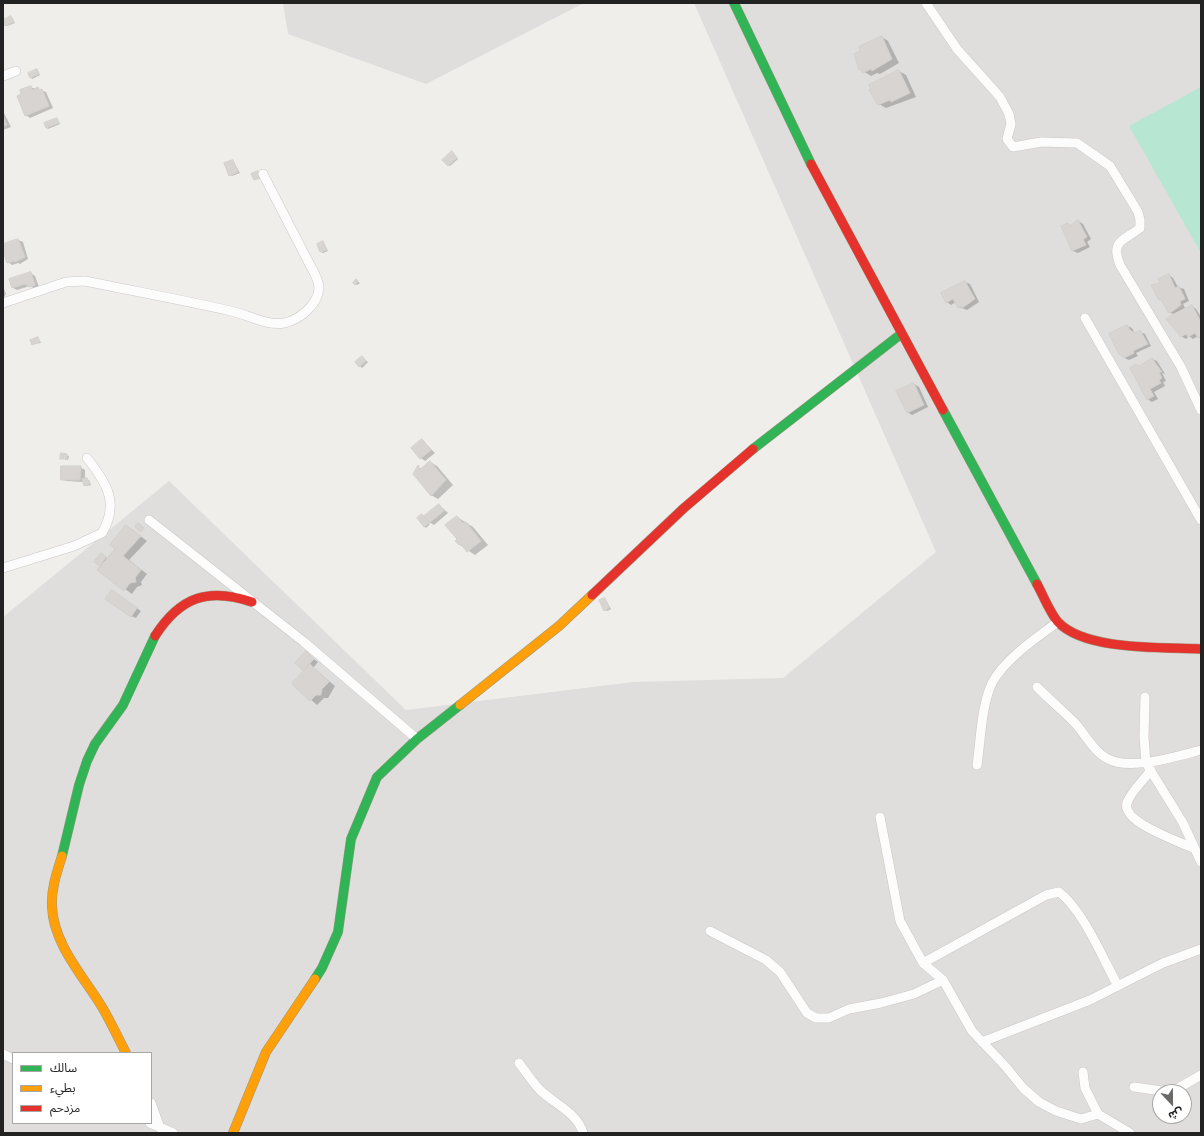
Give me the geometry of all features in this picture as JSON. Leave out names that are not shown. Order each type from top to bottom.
[{"type":"street","points":[[734,3],[818,179],[1058,622],[1079,637],[1108,644],[1201,649]]},
{"type":"street","points":[[926,3],[957,49],[1000,97],[1009,114],[1011,124],[1007,139],[1009,144],[1013,147],[1041,142],[1077,143],[1110,166],[1138,212],[1140,220],[1140,228],[1120,241],[1116,248],[1116,255],[1120,265],[1180,367],[1201,410]]},
{"type":"street","points":[[3,76],[16,70]]},
{"type":"street","points":[[3,302],[66,282],[85,281],[232,311],[271,322],[284,323],[296,319],[307,311],[316,300],[319,288],[316,276],[262,174]]},
{"type":"street","points":[[1085,318],[1201,520]]},
{"type":"street","points":[[233,1133],[266,1052],[322,968],[338,932],[351,839],[377,778],[417,739],[559,626],[684,508],[762,441],[901,334]]},
{"type":"street","points":[[3,568],[74,546],[102,533],[109,518],[110,508],[108,488],[102,477],[87,458]]},
{"type":"street","points":[[149,520],[304,642],[417,739]]},
{"type":"street","points":[[125,1052],[103,1009],[61,940],[55,924],[52,906],[56,880],[77,790],[92,750],[123,705],[158,631],[172,613],[189,602],[207,595],[220,593],[237,596],[252,602]]},
{"type":"street","points":[[977,765],[987,697],[993,681],[1030,642],[1058,622]]},
{"type":"street","points":[[1037,687],[1074,722],[1101,754],[1108,759],[1116,762],[1149,766],[1201,750]]},
{"type":"street","points":[[1146,697],[1144,737],[1149,766],[1182,823],[1201,862]]},
{"type":"street","points":[[1149,766],[1127,804],[1128,811],[1133,818],[1150,829],[1193,848]]},
{"type":"street","points":[[880,817],[900,922],[923,962],[943,980],[962,1016],[972,1031],[1006,1067],[1023,1088],[1039,1102],[1056,1111],[1081,1120],[1098,1114]]},
{"type":"street","points":[[923,962],[1046,895],[1059,892],[1067,899],[1083,922],[1118,986]]},
{"type":"street","points":[[710,931],[766,960],[780,972],[807,1013],[816,1018],[829,1018],[850,1010],[888,1002],[914,994],[943,980]]},
{"type":"street","points":[[982,1042],[1090,1000],[1163,963],[1201,949]]},
{"type":"street","points":[[3,1054],[12,1058]]},
{"type":"street","points":[[519,1063],[538,1088],[550,1100],[572,1116],[583,1133]]},
{"type":"street","points":[[1083,1072],[1085,1088],[1098,1114],[1130,1133]]},
{"type":"street","points":[[1134,1087],[1162,1091],[1175,1090],[1201,1075]]},
{"type":"street","points":[[152,1106],[160,1128]]},
{"type":"street","points":[[152,1124],[173,1133]]},
{"type":"shaded area","points":[[283,3],[584,3],[426,84],[288,34]]},
{"type":"shaded area","points":[[694,3],[1201,3],[1201,1133],[3,1133],[3,617],[169,481],[406,710],[633,682],[783,678],[936,552]]},
{"type":"green space","points":[[1201,87],[1201,253],[1129,126]]},
{"type":"building","points":[[11,16],[14,22],[5,26],[3,20]]},
{"type":"building","points":[[882,36],[892,59],[872,71],[871,69],[863,73],[861,69],[859,70],[854,54],[860,51],[859,47]]},
{"type":"building","points":[[37,69],[39,74],[30,78],[28,73]]},
{"type":"building","points":[[899,70],[910,93],[891,102],[890,100],[878,105],[869,90],[871,89],[869,85]]},
{"type":"building","points":[[31,86],[32,90],[38,87],[39,90],[42,89],[49,106],[25,116],[17,96],[21,94],[20,90]]},
{"type":"building","points":[[3,116],[7,125],[3,126]]},
{"type":"building","points":[[57,118],[59,123],[46,128],[44,123]]},
{"type":"building","points":[[452,151],[457,158],[448,166],[442,160]]},
{"type":"building","points":[[233,160],[238,172],[229,176],[224,163]]},
{"type":"building","points":[[258,171],[261,178],[254,180],[251,174]]},
{"type":"building","points":[[1078,220],[1087,237],[1083,239],[1086,245],[1072,251],[1061,226],[1068,223],[1069,226]]},
{"type":"building","points":[[18,239],[25,257],[15,262],[7,263],[3,252],[3,244]]},
{"type":"building","points":[[323,241],[327,250],[320,252],[317,244]]},
{"type":"building","points":[[31,272],[35,285],[30,287],[25,284],[12,288],[9,279]]},
{"type":"building","points":[[1169,274],[1175,288],[1179,286],[1185,299],[1180,301],[1181,305],[1170,313],[1161,299],[1159,300],[1151,285],[1160,283],[1158,279]]},
{"type":"building","points":[[356,279],[358,281],[355,285],[353,283]]},
{"type":"building","points":[[965,281],[975,299],[962,308],[961,306],[958,308],[953,299],[946,303],[941,293]]},
{"type":"building","points":[[1192,305],[1201,322],[1201,336],[1198,338],[1195,333],[1188,337],[1186,334],[1181,337],[1166,319]]},
{"type":"building","points":[[1127,325],[1130,330],[1135,333],[1140,330],[1148,344],[1133,351],[1134,353],[1124,358],[1119,354],[1109,334]]},
{"type":"building","points":[[38,337],[40,342],[32,345],[30,340]]},
{"type":"building","points":[[362,356],[366,361],[359,367],[355,362]]},
{"type":"building","points":[[1152,358],[1162,372],[1159,372],[1162,378],[1159,380],[1161,383],[1150,389],[1154,396],[1147,400],[1130,368],[1136,364],[1139,366]]},
{"type":"building","points":[[914,383],[924,405],[907,413],[896,391]]},
{"type":"building","points":[[422,439],[431,450],[420,459],[411,448]]},
{"type":"building","points":[[61,453],[67,454],[67,459],[60,459]]},
{"type":"building","points":[[430,461],[446,480],[431,496],[413,474],[418,465],[420,469]]},
{"type":"building","points":[[61,466],[81,466],[80,480],[61,480]]},
{"type":"building","points":[[87,478],[90,484],[84,486],[82,479]]},
{"type":"building","points":[[439,504],[444,511],[429,523],[424,516]]},
{"type":"building","points":[[422,514],[429,523],[424,527],[417,518]]},
{"type":"building","points":[[457,516],[463,523],[466,522],[481,541],[467,552],[461,544],[459,545],[455,541],[457,539],[445,525]]},
{"type":"building","points":[[138,523],[144,528],[141,532],[135,527]]},
{"type":"building","points":[[126,525],[141,536],[123,556],[141,570],[135,578],[136,582],[130,583],[124,591],[97,570],[115,549],[110,545]]},
{"type":"building","points":[[101,553],[106,557],[100,566],[94,562]]},
{"type":"building","points":[[112,590],[137,608],[131,617],[105,599]]},
{"type":"building","points":[[605,598],[609,608],[604,611],[599,600]]},
{"type":"building","points":[[306,651],[314,659],[303,671],[295,663]]},
{"type":"building","points":[[310,664],[329,682],[322,689],[321,695],[316,695],[310,701],[292,684]]},
{"type":"traffic: fast","points":[[734,3],[811,164]]},
{"type":"traffic: fast","points":[[753,449],[901,334]]},
{"type":"traffic: fast","points":[[943,410],[1037,584]]},
{"type":"traffic: fast","points":[[62,856],[79,785],[87,761],[95,744],[123,705],[155,636]]},
{"type":"traffic: fast","points":[[315,979],[322,968],[338,932],[351,839],[377,777],[417,739],[460,705]]},
{"type":"traffic: slow","points":[[460,705],[559,626],[592,595]]},
{"type":"traffic: slow","points":[[62,856],[52,893],[54,920],[58,934],[71,960],[95,996],[125,1052]]},
{"type":"traffic: slow","points":[[233,1133],[266,1052],[315,979]]},
{"type":"traffic: jam","points":[[811,164],[943,410]]},
{"type":"traffic: jam","points":[[592,595],[684,508],[753,449]]},
{"type":"traffic: jam","points":[[1037,584],[1049,609],[1058,622],[1070,631],[1086,638],[1125,646],[1201,649]]},
{"type":"traffic: jam","points":[[155,636],[175,612],[185,604],[196,599],[209,596],[222,596],[252,602]]}]
